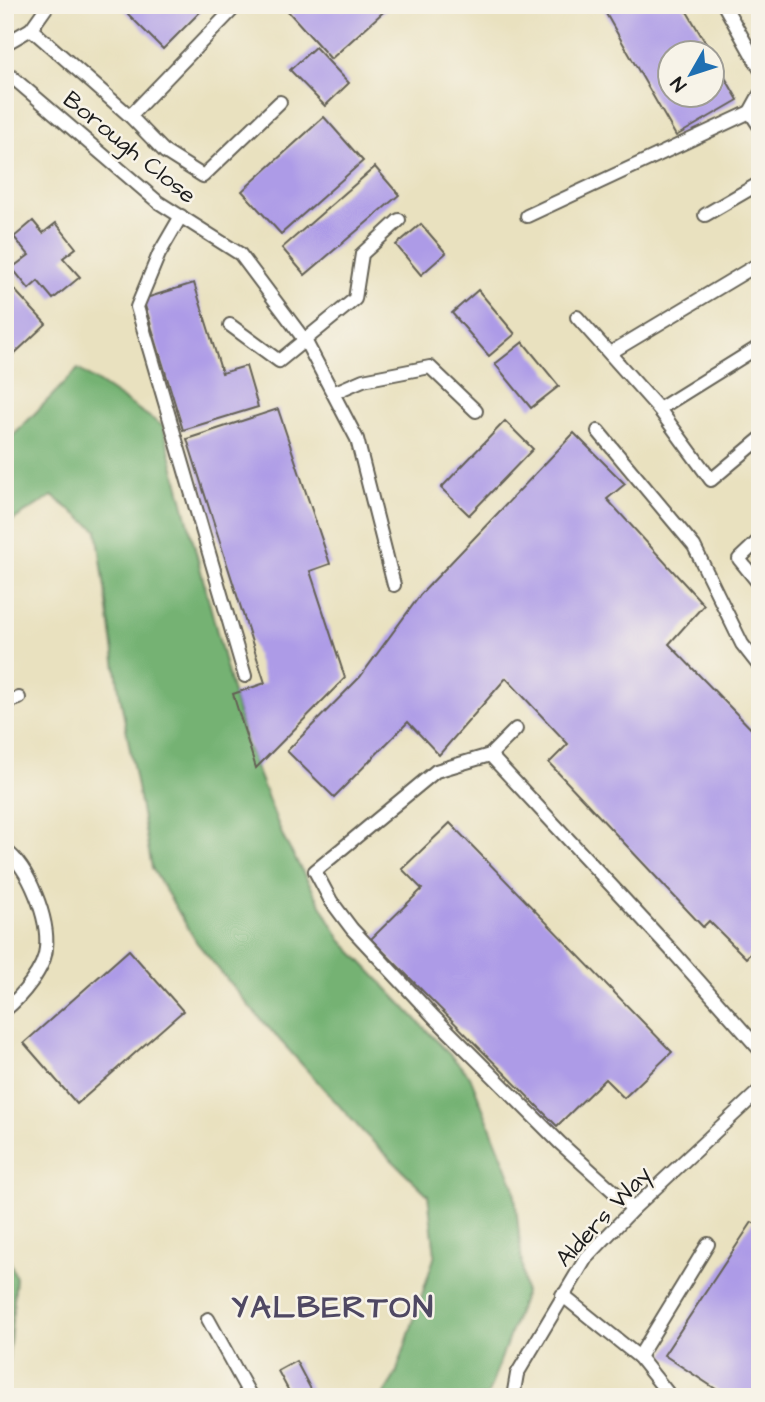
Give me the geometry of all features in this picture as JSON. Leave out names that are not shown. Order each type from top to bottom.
[{"type":"lane","points":[[5,44],[31,29],[48,5]]},
{"type":"lane","points":[[130,116],[237,5]]},
{"type":"lane","points":[[724,5],[760,69]]},
{"type":"lane","points":[[31,29],[130,116],[165,152],[203,176],[280,102]]},
{"type":"lane","name":"Borough Close","points":[[5,71],[158,202],[240,254],[306,342],[357,439],[394,585]]},
{"type":"lane","points":[[527,216],[750,112],[760,94]]},
{"type":"lane","points":[[750,112],[760,127]]},
{"type":"lane","points":[[705,215],[760,183]]},
{"type":"lane","points":[[181,216],[159,254],[136,307],[245,676]]},
{"type":"lane","points":[[230,326],[279,361],[306,342],[355,299],[362,254],[399,220]]},
{"type":"lane","points":[[610,353],[760,263]]},
{"type":"lane","points":[[577,317],[659,409],[711,480],[760,439]]},
{"type":"lane","points":[[659,409],[760,346]]},
{"type":"lane","points":[[332,393],[363,380],[430,367],[477,411]]},
{"type":"lane","points":[[598,431],[694,546],[742,644],[760,667]]},
{"type":"lane","points":[[760,539],[739,559],[760,585]]},
{"type":"lane","points":[[5,702],[19,698]]},
{"type":"lane","points":[[516,729],[490,755],[436,771],[315,871],[331,901],[352,929],[397,978],[560,1143],[633,1209]]},
{"type":"lane","points":[[490,755],[675,954],[760,1050]]},
{"type":"lane","points":[[5,850],[37,891],[47,949],[25,993],[5,1010]]},
{"type":"lane","name":"Alders Way","points":[[513,1397],[517,1374],[586,1258],[633,1209],[760,1090]]},
{"type":"lane","points":[[639,1357],[708,1244]]},
{"type":"lane","points":[[562,1295],[639,1357],[671,1397]]},
{"type":"lane","points":[[208,1320],[251,1397]]},
{"type":"green space","points":[[78,369],[163,426],[246,743],[284,839],[341,940],[470,1076],[514,1186],[525,1293],[487,1397],[382,1397],[396,1374],[435,1255],[428,1195],[364,1133],[249,1006],[197,943],[152,868],[119,690],[97,530],[52,496],[5,525],[5,444]]},
{"type":"green space","points":[[5,1247],[16,1278],[5,1395]]},
{"type":"building","points":[[119,5],[207,5],[163,49]]},
{"type":"building","points":[[291,5],[391,5],[331,59],[286,9]]},
{"type":"building","points":[[601,5],[683,5],[703,38],[656,38],[656,101]]},
{"type":"building","points":[[315,47],[349,83],[325,106],[290,70]]},
{"type":"building","points":[[726,79],[738,100],[726,107]]},
{"type":"building","points":[[660,108],[724,108],[676,136]]},
{"type":"building","points":[[324,117],[363,161],[281,234],[242,191]]},
{"type":"building","points":[[375,167],[399,195],[305,275],[282,248]]},
{"type":"building","points":[[33,221],[43,233],[56,223],[76,248],[63,258],[80,277],[53,299],[38,281],[29,289],[12,268],[29,255],[14,237]]},
{"type":"building","points":[[421,224],[446,253],[421,275],[396,245]]},
{"type":"building","points":[[194,283],[222,373],[246,366],[258,407],[183,430],[143,299]]},
{"type":"building","points":[[11,286],[46,324],[15,353],[5,343],[5,292]]},
{"type":"building","points":[[478,290],[515,334],[489,356],[452,313]]},
{"type":"building","points":[[523,342],[559,386],[531,408],[495,364]]},
{"type":"building","points":[[278,409],[330,564],[310,571],[345,678],[256,768],[233,694],[265,683],[187,439]]},
{"type":"building","points":[[505,421],[533,449],[469,515],[441,488]]},
{"type":"building","points":[[574,433],[625,484],[607,499],[704,605],[669,644],[760,738],[760,943],[746,958],[709,921],[703,927],[549,763],[568,744],[506,678],[439,755],[408,722],[334,797],[287,751],[360,677],[421,594]]},
{"type":"building","points":[[450,823],[672,1052],[624,1098],[605,1079],[557,1126],[371,939],[422,889],[402,869]]},
{"type":"building","points":[[129,950],[183,1011],[77,1104],[24,1043]]},
{"type":"building","points":[[752,1222],[760,1227],[760,1397],[728,1397],[664,1355]]},
{"type":"building","points":[[296,1361],[315,1397],[292,1397],[278,1371]]},
{"type":"district","name":"YALBERTON","points":[[333,1306]]}]
